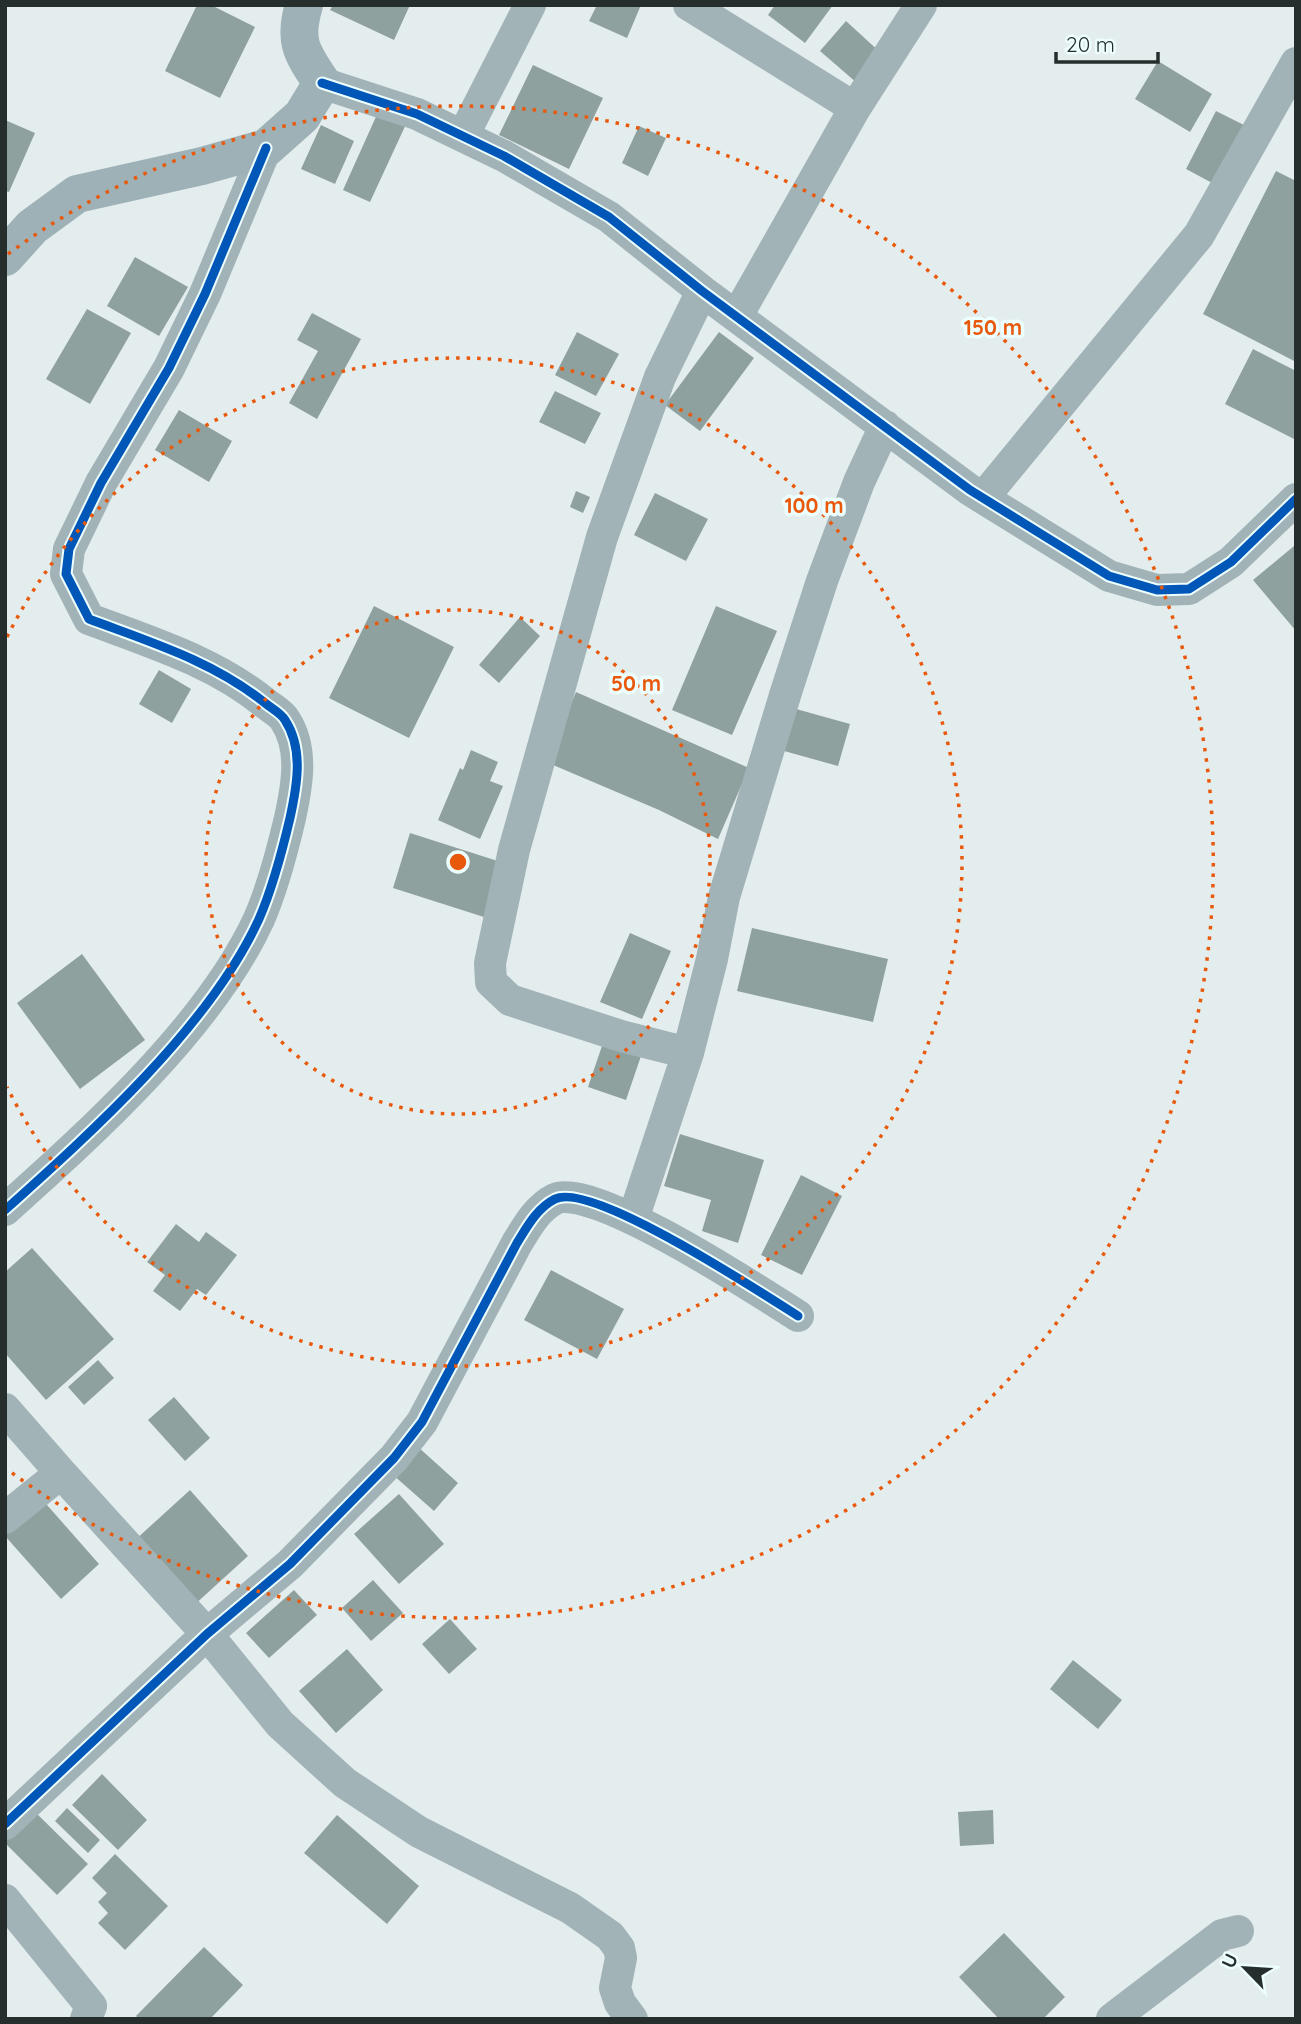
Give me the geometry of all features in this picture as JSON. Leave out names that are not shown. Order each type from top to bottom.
[{"type":"street","points":[[304,5],[298,27],[301,50],[322,83],[417,114],[463,135],[609,217],[702,292],[983,498],[1109,576],[1157,590],[1189,589],[1231,562],[1296,499]]},
{"type":"street","points":[[463,135],[530,5]]},
{"type":"street","points":[[689,5],[855,108]]},
{"type":"street","points":[[737,316],[855,108],[921,5]]},
{"type":"street","points":[[983,498],[1199,235],[1296,63]]},
{"type":"street","points":[[5,1210],[90,1134],[172,1044],[224,979],[258,920],[281,858],[298,766],[295,745],[285,719],[251,691],[203,662],[89,619],[66,574],[69,549],[82,520],[169,368],[205,294],[266,148],[302,116],[322,83]]},
{"type":"street","points":[[5,257],[32,227],[77,194],[202,166],[266,148]]},
{"type":"street","points":[[688,1053],[621,1036],[510,1000],[491,982],[490,963],[514,850],[602,537],[660,377],[702,292]]},
{"type":"street","points":[[633,1219],[688,1053],[712,959],[724,897],[749,807],[822,581],[859,482],[885,426]]},
{"type":"street","points":[[5,1824],[207,1634],[290,1564],[394,1458],[422,1422],[535,1215],[556,1198],[579,1196],[633,1219],[798,1316]]},
{"type":"street","points":[[5,1409],[207,1634],[280,1724],[345,1783],[419,1832],[570,1908],[610,1936],[619,1948],[621,1958],[615,1988],[620,2004],[632,2019]]},
{"type":"street","points":[[5,1518],[61,1473]]},
{"type":"street","points":[[5,1900],[95,2014]]},
{"type":"street","points":[[1112,2019],[1222,1935],[1238,1931]]},
{"type":"building","points":[[197,5],[211,5],[255,27],[220,98],[165,71]]},
{"type":"building","points":[[333,5],[410,5],[394,40],[330,10]]},
{"type":"building","points":[[597,5],[641,5],[627,38],[589,21]]},
{"type":"building","points":[[775,5],[833,5],[805,43],[768,15]]},
{"type":"building","points":[[846,21],[882,54],[857,83],[820,51]]},
{"type":"building","points":[[1158,61],[1212,94],[1190,132],[1135,99]]},
{"type":"building","points":[[533,65],[603,98],[569,169],[499,135]]},
{"type":"building","points":[[379,110],[407,122],[370,202],[343,190]]},
{"type":"building","points":[[1216,111],[1246,126],[1216,185],[1186,169]]},
{"type":"building","points":[[5,120],[35,133],[9,192],[5,191]]},
{"type":"building","points":[[321,125],[354,141],[335,184],[301,169]]},
{"type":"building","points":[[639,126],[666,138],[648,176],[622,163]]},
{"type":"building","points":[[1276,171],[1296,181],[1296,362],[1203,314]]},
{"type":"building","points":[[135,257],[188,287],[159,336],[107,306]]},
{"type":"building","points":[[87,309],[131,333],[90,404],[46,379]]},
{"type":"building","points":[[312,313],[361,339],[317,419],[289,403],[318,351],[297,340]]},
{"type":"building","points":[[577,332],[619,354],[596,396],[555,375]]},
{"type":"building","points":[[719,332],[754,358],[700,431],[665,405]]},
{"type":"building","points":[[1253,349],[1296,371],[1296,440],[1225,404]]},
{"type":"building","points":[[555,391],[601,413],[585,444],[539,422]]},
{"type":"building","points":[[179,410],[232,441],[209,482],[155,450]]},
{"type":"building","points":[[576,491],[590,497],[583,513],[570,507]]},
{"type":"building","points":[[655,493],[708,519],[686,561],[634,535]]},
{"type":"building","points":[[1294,546],[1296,548],[1296,631],[1253,580]]},
{"type":"building","points":[[374,606],[454,647],[409,738],[329,698]]},
{"type":"building","points":[[716,606],[777,631],[732,735],[672,710]]},
{"type":"building","points":[[520,617],[540,636],[499,683],[479,665]]},
{"type":"building","points":[[159,670],[191,689],[172,723],[139,704]]},
{"type":"building","points":[[576,692],[749,768],[718,839],[659,810],[546,762]]},
{"type":"building","points":[[789,707],[850,724],[838,766],[777,749]]},
{"type":"building","points":[[471,750],[498,762],[490,781],[503,786],[480,839],[438,820],[460,768],[463,770]]},
{"type":"building","points":[[410,833],[504,863],[487,918],[393,888]]},
{"type":"building","points":[[752,928],[888,959],[873,1022],[737,991]]},
{"type":"building","points":[[630,933],[671,951],[642,1019],[600,1002]]},
{"type":"building","points":[[82,954],[145,1040],[80,1089],[17,1003]]},
{"type":"building","points":[[603,1043],[641,1056],[626,1100],[588,1087]]},
{"type":"building","points":[[680,1134],[764,1160],[738,1243],[702,1231],[711,1200],[664,1186]]},
{"type":"building","points":[[801,1175],[842,1196],[802,1275],[761,1255]]},
{"type":"building","points":[[176,1224],[199,1242],[206,1232],[237,1255],[206,1295],[197,1289],[180,1311],[153,1291],[165,1275],[147,1262]]},
{"type":"building","points":[[32,1248],[114,1339],[46,1400],[5,1353],[5,1272]]},
{"type":"building","points":[[551,1270],[624,1309],[597,1359],[524,1320]]},
{"type":"building","points":[[98,1360],[114,1378],[84,1405],[68,1387]]},
{"type":"building","points":[[174,1397],[210,1438],[185,1461],[148,1420]]},
{"type":"building","points":[[417,1446],[458,1483],[434,1511],[392,1474]]},
{"type":"building","points":[[190,1490],[248,1556],[192,1607],[134,1541]]},
{"type":"building","points":[[399,1494],[444,1544],[399,1584],[354,1534]]},
{"type":"building","points":[[40,1497],[99,1564],[61,1599],[5,1536],[5,1527]]},
{"type":"building","points":[[373,1580],[403,1613],[371,1641],[342,1608]]},
{"type":"building","points":[[294,1590],[317,1615],[269,1658],[246,1633]]},
{"type":"building","points":[[450,1619],[477,1649],[449,1674],[422,1644]]},
{"type":"building","points":[[347,1649],[383,1690],[336,1733],[299,1691]]},
{"type":"building","points":[[1073,1660],[1122,1700],[1098,1729],[1050,1689]]},
{"type":"building","points":[[102,1774],[147,1820],[118,1850],[72,1805]]},
{"type":"building","points":[[67,1808],[100,1840],[88,1853],[55,1821]]},
{"type":"building","points":[[33,1810],[88,1864],[57,1895],[5,1843],[5,1838]]},
{"type":"building","points":[[993,1810],[994,1844],[960,1846],[958,1812]]},
{"type":"building","points":[[337,1815],[419,1886],[387,1924],[304,1853]]},
{"type":"building","points":[[115,1854],[168,1906],[125,1950],[98,1923],[108,1913],[98,1902],[107,1893],[92,1878]]},
{"type":"building","points":[[1004,1933],[1065,1997],[1043,2019],[999,2019],[959,1977]]},
{"type":"building","points":[[204,1947],[243,1985],[210,2019],[139,2019],[136,2016]]},
{"type":"cycle path","points":[[322,83],[417,114],[504,156],[609,217],[702,291],[970,490],[1109,576],[1157,590],[1189,589],[1231,562],[1296,499]]},
{"type":"cycle path","points":[[5,1210],[111,1112],[180,1038],[211,999],[238,959],[259,919],[273,882],[287,831],[295,793],[297,755],[291,731],[283,717],[245,688],[203,664],[89,619],[66,574],[69,549],[101,483],[169,368],[205,294],[266,148]]},
{"type":"cycle path","points":[[5,1824],[207,1634],[290,1564],[394,1458],[422,1422],[517,1243],[533,1218],[555,1199],[575,1198],[603,1206],[638,1222],[714,1264],[798,1316]]}]
